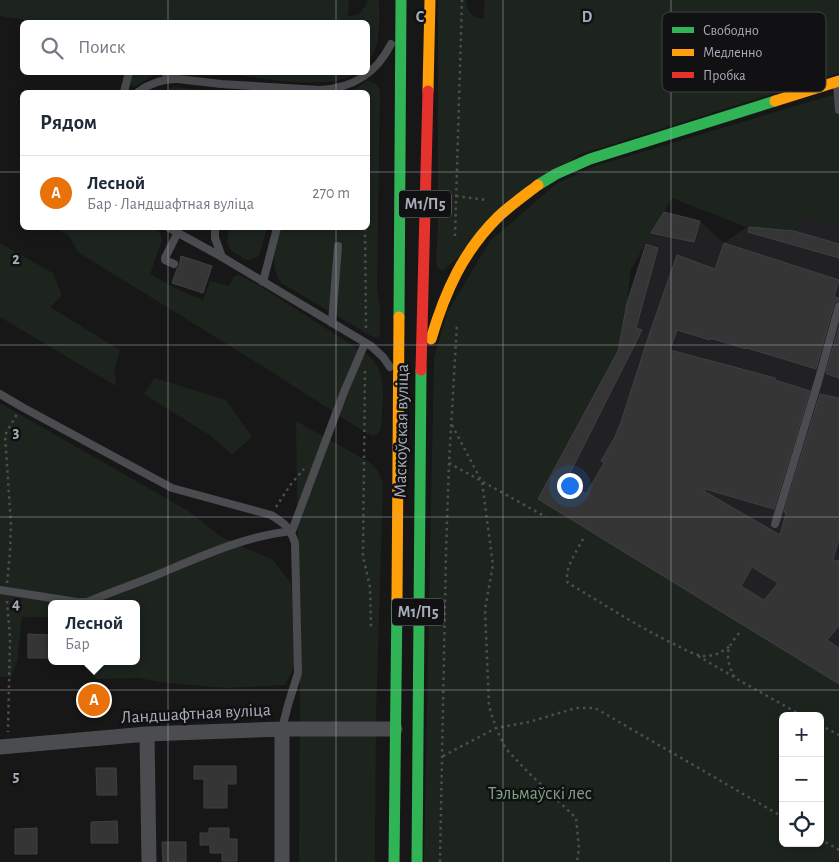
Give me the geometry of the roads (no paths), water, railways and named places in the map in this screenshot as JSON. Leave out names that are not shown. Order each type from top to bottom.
[{"type":"main road","name":"Маскоўская вуліца","points":[[394,862],[401,0]]},
{"type":"main road","name":"Маскоўская вуліца","points":[[416,862],[420,397],[430,0]]},
{"type":"main road","points":[[826,86],[838,82]]},
{"type":"main road","points":[[420,397],[434,326],[441,304],[457,268],[494,221],[522,195],[556,174],[590,159],[806,92]]},
{"type":"main road","points":[[395,730],[418,730]]},
{"type":"street","name":"Ландшафтная вуліца","points":[[4,747],[147,734],[282,729],[395,730]]},
{"type":"street","points":[[282,729],[282,862]]},
{"type":"street","points":[[147,734],[150,862]]},
{"type":"lane","points":[[370,71],[382,60],[393,40],[400,19]]},
{"type":"lane","points":[[124,90],[128,75]]},
{"type":"lane","points":[[170,75],[178,79]]},
{"type":"lane","points":[[332,90],[344,87],[365,75]]},
{"type":"lane","points":[[141,90],[150,84],[160,81],[178,79],[221,84],[247,90]]},
{"type":"lane","points":[[838,82],[839,110]]},
{"type":"lane","points":[[220,90],[221,84]]},
{"type":"lane","points":[[215,230],[215,238],[222,258]]},
{"type":"lane","points":[[263,282],[276,230]]},
{"type":"lane","points":[[174,264],[165,258],[182,232],[222,258],[365,342],[388,363],[399,394]]},
{"type":"lane","points":[[332,323],[338,246]]},
{"type":"lane","points":[[775,524],[839,306]]},
{"type":"lane","points":[[292,531],[344,392],[365,342]]},
{"type":"lane","points":[[0,394],[172,488],[271,514],[292,531],[295,543],[298,673],[282,729]]},
{"type":"lane","points":[[92,600],[218,550],[251,539],[292,531]]},
{"type":"lane","points":[[3,590],[65,600]]},
{"type":"place","name":"Лесной","points":[[94,700]]},
{"type":"park label","name":"Тэльмаўскі лес","points":[[540,794]]}]
